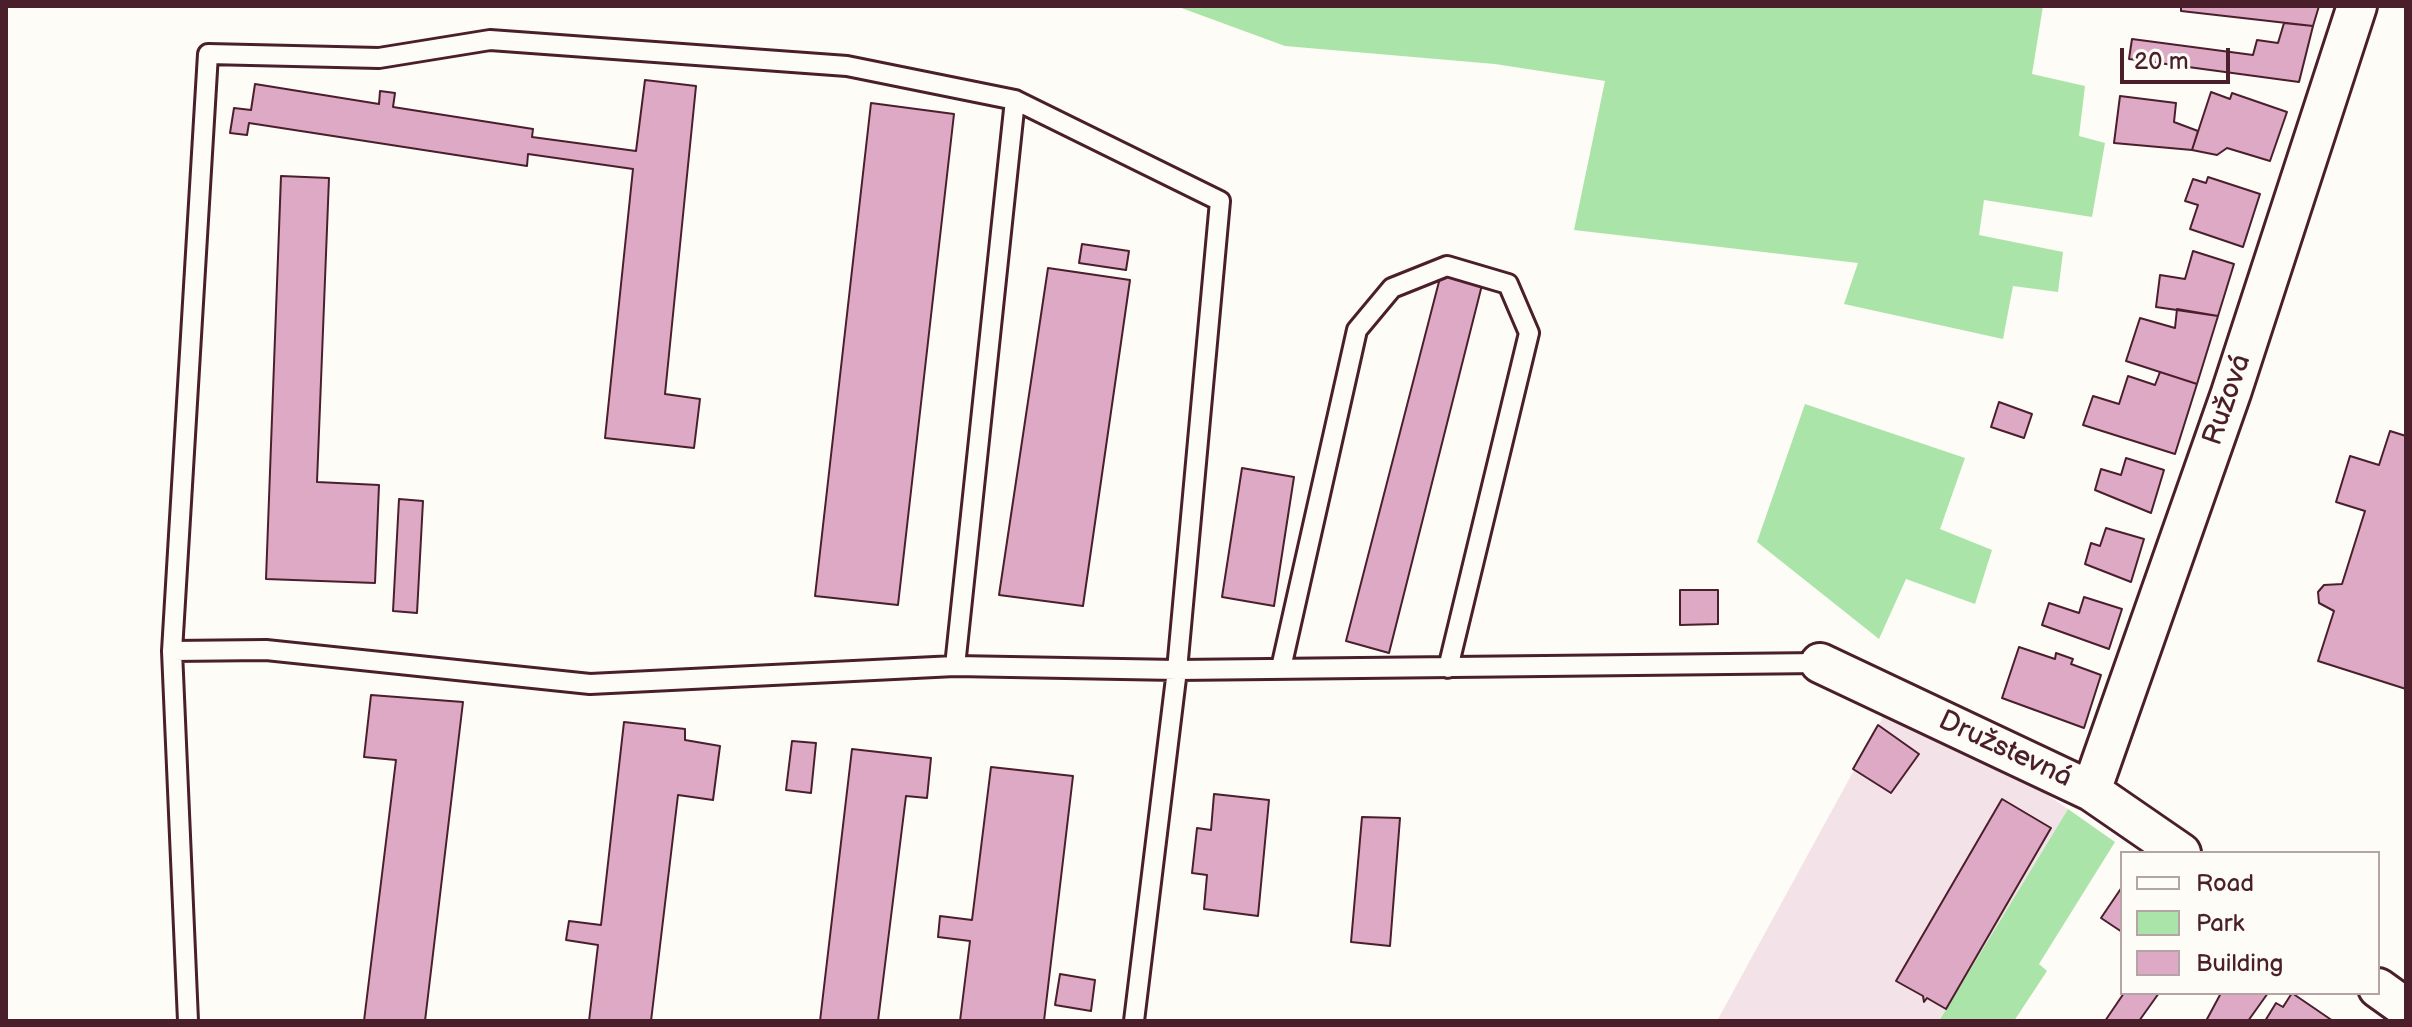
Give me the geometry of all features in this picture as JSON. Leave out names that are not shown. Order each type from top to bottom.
[{"type":"street","name":"Ružová","points":[[2091,791],[2231,393],[2357,6]]},
{"type":"street","name":"Družstevná","points":[[1820,663],[2091,791],[2178,851]]},
{"type":"street","points":[[2380,989],[2406,1008]]},
{"type":"lane","points":[[188,1021],[172,651],[208,54],[379,58],[490,40],[847,66],[1015,100],[1220,201],[1177,670],[1134,1021]]},
{"type":"lane","points":[[955,666],[1015,100]]},
{"type":"lane","points":[[1281,668],[1357,330],[1392,288],[1447,266],[1508,284],[1529,333],[1448,668]]},
{"type":"lane","points":[[172,651],[266,650],[590,684],[955,666],[1177,670],[1820,663]]},
{"type":"shaded area","points":[[1889,706],[2014,772],[2068,809],[1939,1021],[1717,1021]]},
{"type":"green space","points":[[1176,6],[2043,6],[2032,74],[2085,86],[2079,136],[2105,143],[2092,217],[1984,200],[1979,235],[2063,252],[2058,292],[2013,286],[2003,339],[1844,304],[1858,263],[1574,230],[1605,81],[1495,64],[1285,46]]},
{"type":"green space","points":[[1805,404],[1965,458],[1940,529],[1992,550],[1975,604],[1906,579],[1879,639],[1757,542]]},
{"type":"green space","points":[[2068,809],[2115,842],[2039,964],[2047,971],[2014,1021],[1939,1021]]},
{"type":"building","points":[[2181,6],[2319,6],[2313,26],[2181,11]]},
{"type":"building","points":[[2284,23],[2313,26],[2299,82],[2129,59],[2132,39],[2253,55],[2257,40],[2278,43]]},
{"type":"building","points":[[645,80],[696,86],[665,394],[700,399],[694,448],[605,438],[633,169],[528,154],[527,166],[249,123],[247,135],[230,133],[234,108],[251,110],[255,84],[379,104],[380,91],[395,93],[393,107],[533,129],[532,137],[636,151]]},
{"type":"building","points":[[2211,92],[2230,99],[2232,93],[2287,112],[2270,161],[2227,148],[2217,155],[2192,150]]},
{"type":"building","points":[[2120,96],[2176,103],[2174,122],[2198,131],[2192,150],[2114,143]]},
{"type":"building","points":[[871,103],[954,114],[898,605],[815,596]]},
{"type":"building","points":[[281,176],[329,178],[317,482],[379,485],[375,583],[266,579]]},
{"type":"building","points":[[2208,177],[2260,194],[2243,247],[2190,229],[2198,205],[2185,201],[2193,179],[2206,183]]},
{"type":"building","points":[[1082,244],[1129,251],[1126,270],[1079,263]]},
{"type":"building","points":[[2193,251],[2234,264],[2218,316],[2156,307],[2160,275],[2185,279]]},
{"type":"building","points":[[1048,268],[1130,280],[1083,606],[999,595]]},
{"type":"building","points":[[1442,270],[1483,281],[1389,653],[1346,641]]},
{"type":"building","points":[[2177,309],[2218,316],[2197,384],[2126,361],[2140,318],[2175,328]]},
{"type":"building","points":[[2160,372],[2197,384],[2175,454],[2083,425],[2093,396],[2119,404],[2128,376],[2155,385]]},
{"type":"building","points":[[1999,402],[2032,414],[2024,438],[1991,427]]},
{"type":"building","points":[[2390,431],[2406,436],[2406,689],[2318,661],[2334,611],[2319,603],[2318,592],[2324,585],[2342,584],[2365,511],[2336,502],[2350,456],[2379,465]]},
{"type":"building","points":[[2126,458],[2164,470],[2151,513],[2095,490],[2101,469],[2121,475]]},
{"type":"building","points":[[1242,468],[1294,477],[1274,606],[1222,597]]},
{"type":"building","points":[[399,499],[423,501],[417,613],[393,611]]},
{"type":"building","points":[[2106,528],[2144,539],[2131,582],[2085,564],[2091,543],[2100,546]]},
{"type":"building","points":[[1680,590],[1718,590],[1718,624],[1680,625]]},
{"type":"building","points":[[2084,597],[2122,609],[2109,649],[2042,625],[2049,603],[2079,613]]},
{"type":"building","points":[[2019,647],[2055,659],[2056,653],[2073,659],[2071,664],[2101,675],[2084,728],[2002,698]]},
{"type":"building","points":[[371,695],[463,702],[425,1021],[364,1021],[396,760],[364,757]]},
{"type":"building","points":[[624,722],[685,729],[685,740],[720,746],[713,800],[678,795],[651,1021],[589,1021],[598,945],[566,940],[569,921],[601,925]]},
{"type":"building","points":[[1878,725],[1919,754],[1891,793],[1853,769]]},
{"type":"building","points":[[792,741],[816,743],[811,793],[786,790]]},
{"type":"building","points":[[852,749],[931,758],[927,798],[906,796],[878,1021],[820,1021]]},
{"type":"building","points":[[991,767],[1073,776],[1044,1021],[960,1021],[970,941],[938,937],[940,916],[972,920]]},
{"type":"building","points":[[1214,794],[1269,800],[1258,916],[1204,909],[1207,875],[1192,873],[1197,828],[1211,830]]},
{"type":"building","points":[[2002,799],[2051,828],[1946,1009],[1927,998],[1924,1002],[1923,996],[1896,981]]},
{"type":"building","points":[[1362,817],[1400,818],[1390,946],[1351,942]]},
{"type":"building","points":[[2120,890],[2120,931],[2101,918]]},
{"type":"building","points":[[1060,974],[1095,980],[1091,1011],[1055,1005]]},
{"type":"building","points":[[2123,995],[2158,995],[2139,1021],[2105,1021]]},
{"type":"building","points":[[2220,995],[2267,995],[2248,1021],[2206,1021]]},
{"type":"building","points":[[2291,995],[2295,995],[2333,1021],[2265,1021],[2276,1003],[2283,1007]]}]
